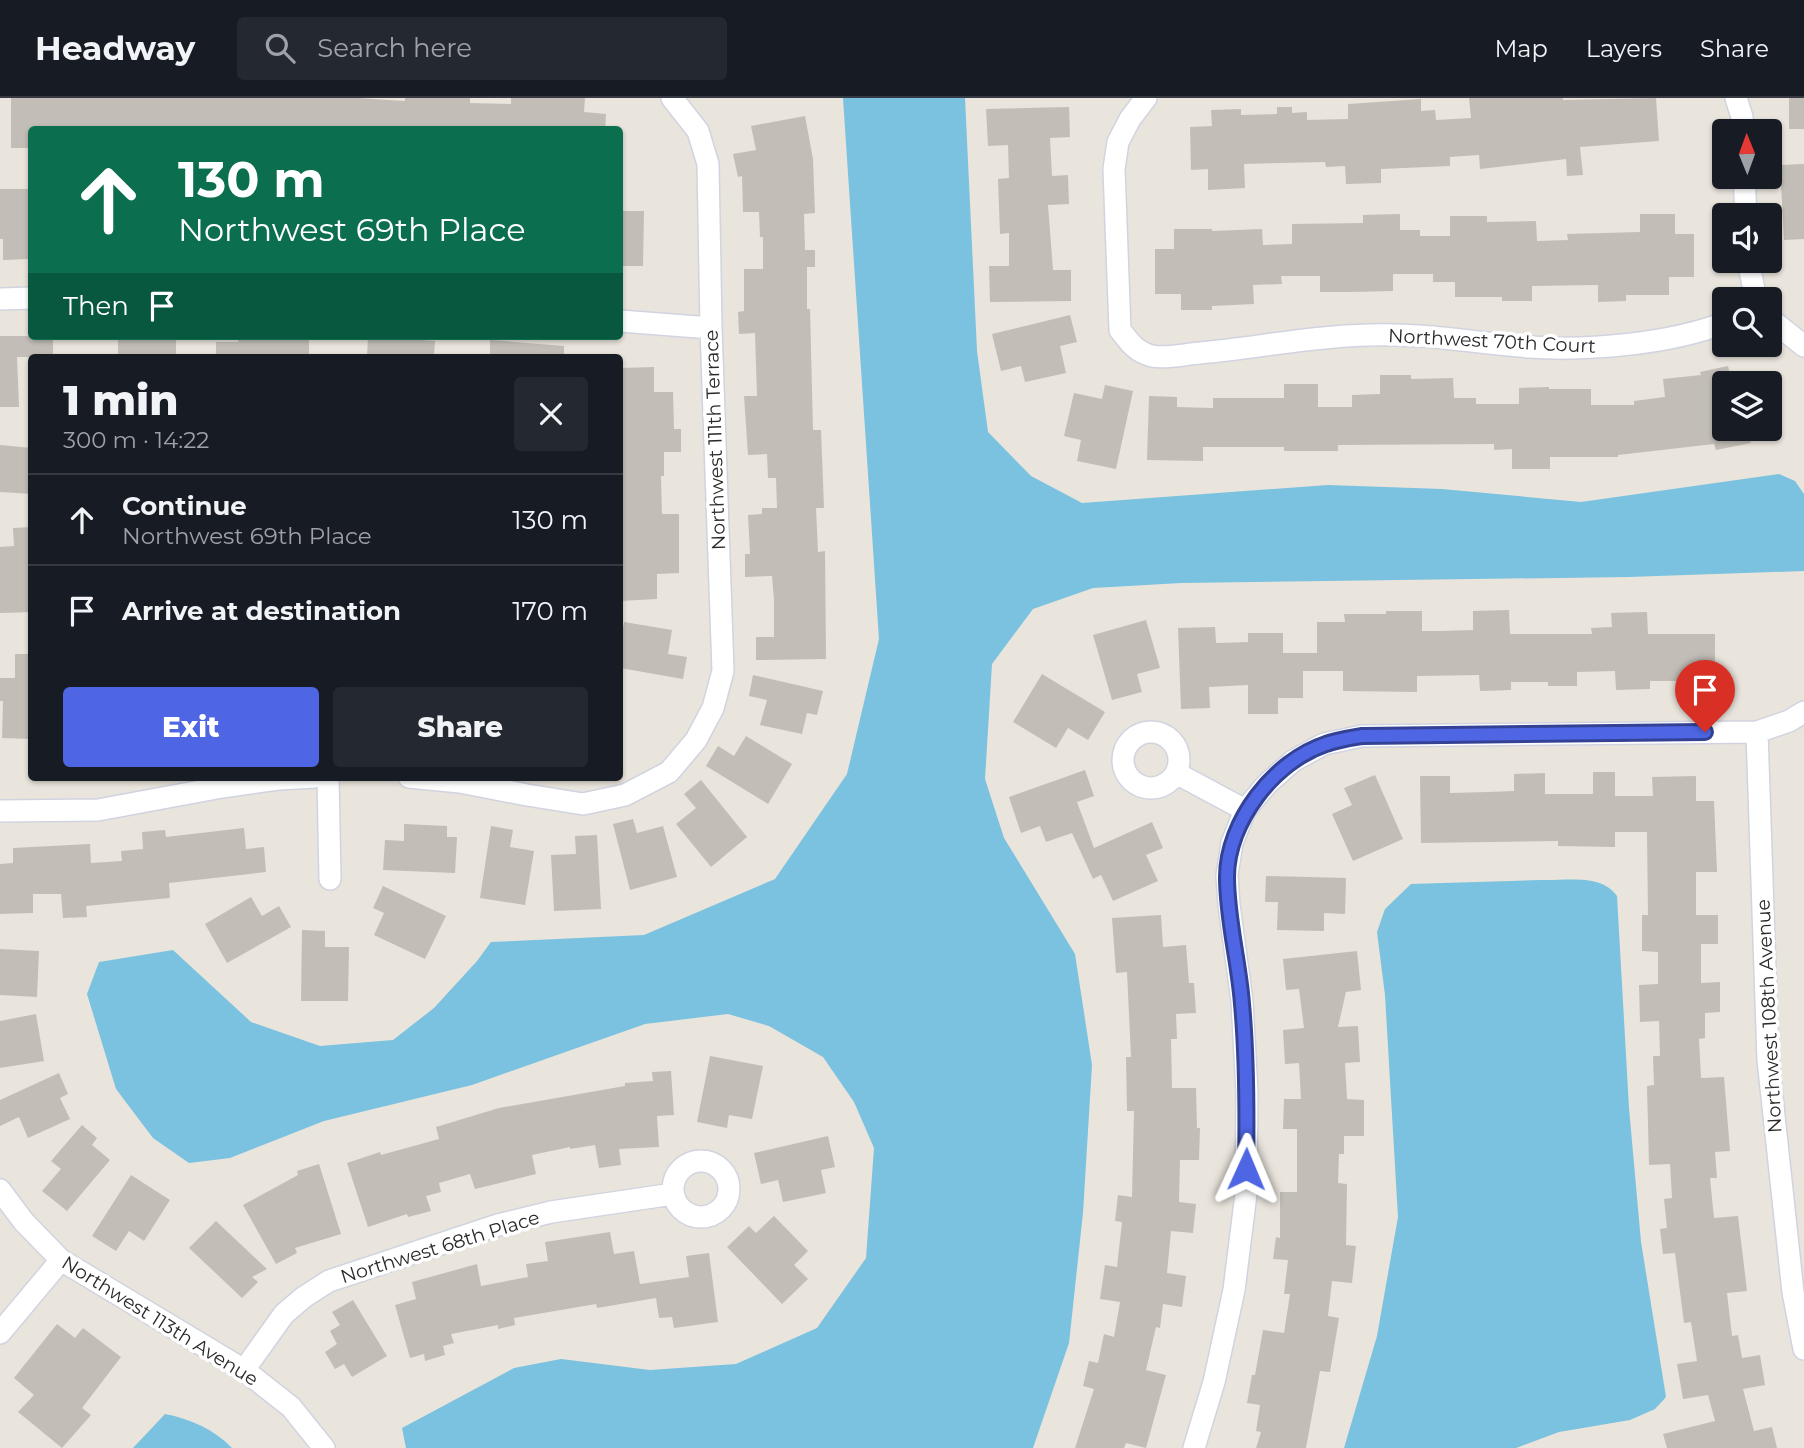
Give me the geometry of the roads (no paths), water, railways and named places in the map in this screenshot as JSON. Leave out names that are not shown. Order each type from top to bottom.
[{"type":"street","name":"Northwest 70th Court","points":[[1146,98],[1130,119],[1118,142],[1114,169],[1120,330],[1134,349],[1154,356],[1249,349],[1322,338],[1369,335],[1426,335],[1530,347],[1590,349],[1643,342],[1712,328]]},
{"type":"street","points":[[1736,98],[1742,119]]},
{"type":"street","name":"Northwest 111th Terrace","points":[[450,781],[583,804],[625,795],[669,772],[695,740],[713,708],[723,671],[708,164],[698,131],[675,100]]},
{"type":"street","points":[[0,299],[28,298]]},
{"type":"street","points":[[623,321],[711,328]]},
{"type":"street","points":[[1782,328],[1804,346]]},
{"type":"street","points":[[1194,1448],[1214,1382],[1234,1290],[1246,1194],[1247,1092],[1242,1001],[1228,905],[1227,875],[1232,843],[1245,810],[1267,784],[1293,761],[1324,744],[1362,736],[1757,732],[1789,721],[1804,712]]},
{"type":"street","name":"Northwest 108th Avenue","points":[[1757,732],[1768,1060],[1791,1279],[1804,1349]]},
{"type":"street","points":[[1176,774],[1245,810]]},
{"type":"street","points":[[0,811],[98,810],[264,781]]},
{"type":"street","points":[[328,781],[330,879]]},
{"type":"street","name":"Northwest 113th Avenue","points":[[0,1190],[23,1222],[61,1260],[244,1370],[290,1407],[324,1448]]},
{"type":"street","name":"Northwest 68th Place","points":[[244,1370],[284,1314],[329,1281],[498,1225],[551,1213],[673,1194]]},
{"type":"street","points":[[0,1333],[61,1260]]},
{"type":"water","points":[[843,98],[965,98],[977,351],[988,432],[1031,476],[1082,503],[1328,485],[1442,489],[1581,502],[1779,474],[1795,481],[1804,494],[1804,571],[1628,577],[1181,583],[1093,588],[1033,609],[992,664],[985,779],[1004,838],[1075,954],[1092,1065],[1083,1213],[1069,1343],[1033,1448],[406,1448],[402,1428],[514,1368],[561,1359],[650,1370],[736,1364],[817,1328],[866,1258],[874,1148],[854,1102],[823,1057],[769,1026],[728,1014],[645,1024],[472,1085],[324,1121],[230,1158],[189,1163],[153,1138],[116,1089],[87,994],[99,962],[173,950],[251,1022],[320,1046],[393,1040],[434,1008],[491,942],[644,935],[775,879],[847,774],[879,639]]},
{"type":"water","points":[[1572,879],[1602,884],[1617,896],[1629,1108],[1641,1242],[1666,1397],[1655,1409],[1630,1420],[1559,1432],[1516,1448],[1344,1448],[1377,1336],[1398,1217],[1385,995],[1377,932],[1385,909],[1411,884]]},
{"type":"water","points":[[165,1414],[201,1426],[232,1448],[133,1448]]}]
